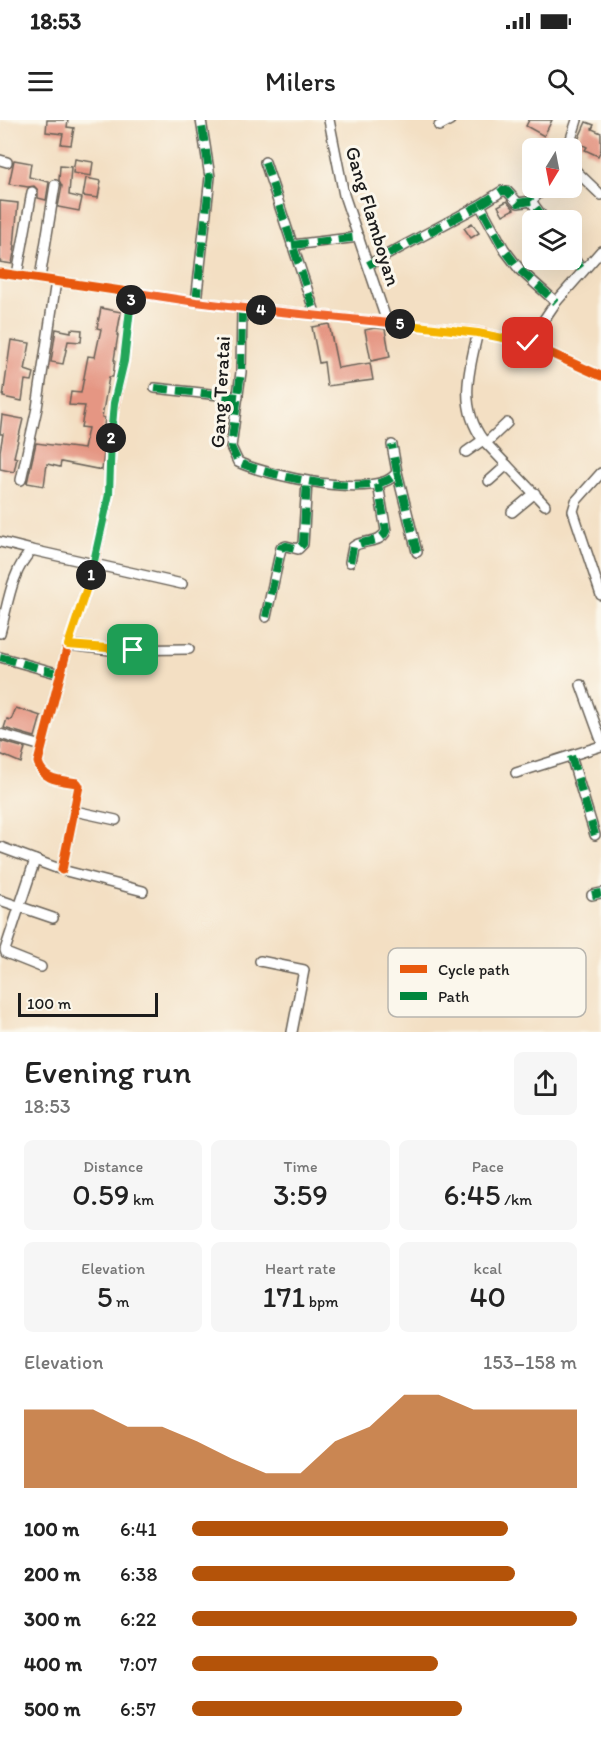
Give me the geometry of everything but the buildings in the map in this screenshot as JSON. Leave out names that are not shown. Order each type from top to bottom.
[{"type":"street","points":[[196,302],[210,177],[201,120]]},
{"type":"street","name":"Gang Flamboyan","points":[[328,120],[344,195],[387,322]]},
{"type":"street","points":[[439,126],[450,120]]},
{"type":"street","points":[[572,138],[578,120]]},
{"type":"street","points":[[265,162],[316,316]]},
{"type":"street","points":[[582,177],[601,195]]},
{"type":"street","points":[[40,278],[55,185]]},
{"type":"street","points":[[368,265],[480,205],[502,190],[507,191],[518,203],[531,201],[534,198]]},
{"type":"street","points":[[17,275],[32,192]]},
{"type":"street","points":[[531,201],[538,210]]},
{"type":"street","points":[[480,205],[504,249],[520,270],[556,302]]},
{"type":"street","points":[[292,245],[359,237]]},
{"type":"street","points":[[528,343],[556,302],[601,250]]},
{"type":"street","points":[[0,273],[242,308],[478,333],[528,343],[601,376]]},
{"type":"street","points":[[21,480],[37,408],[56,281]]},
{"type":"street","points":[[62,870],[79,786],[77,783],[49,777],[44,774],[38,762],[68,645],[94,566],[109,494],[112,419],[124,361],[131,292]]},
{"type":"street","name":"Gang Teratai","points":[[242,308],[241,372],[231,447],[238,462],[248,467],[306,482],[341,486],[378,484],[391,480],[397,472]]},
{"type":"street","points":[[478,333],[466,389],[475,428],[484,441],[545,505]]},
{"type":"street","points":[[155,388],[238,397]]},
{"type":"street","points":[[466,452],[507,423]]},
{"type":"street","points":[[392,445],[417,552]]},
{"type":"street","points":[[489,481],[507,465]]},
{"type":"street","points":[[601,473],[576,501],[573,511],[601,595]]},
{"type":"street","points":[[266,617],[281,548],[286,546],[298,549],[303,544],[306,482]]},
{"type":"street","points":[[350,562],[353,547],[385,535],[378,484]]},
{"type":"street","points":[[512,512],[535,494]]},
{"type":"street","points":[[0,542],[94,566],[182,584]]},
{"type":"street","points":[[0,633],[17,572],[22,561],[32,550]]},
{"type":"street","points":[[68,645],[111,650],[189,649]]},
{"type":"street","points":[[0,657],[60,674]]},
{"type":"street","points":[[581,685],[601,740]]},
{"type":"street","points":[[0,734],[42,746]]},
{"type":"street","points":[[516,773],[601,746]]},
{"type":"street","points":[[571,756],[595,835]]},
{"type":"street","points":[[75,811],[116,820]]},
{"type":"street","points":[[0,847],[62,870],[143,891]]},
{"type":"street","points":[[35,860],[5,950],[6,953],[41,967]]},
{"type":"street","points":[[0,900],[53,918]]},
{"type":"street","points":[[260,961],[304,970],[292,1032]]},
{"type":"marked path","points":[[196,302],[210,177],[201,120]]},
{"type":"marked path","points":[[265,162],[316,316]]},
{"type":"marked path","points":[[538,210],[531,201],[518,203],[507,191],[502,191],[480,205],[504,249],[520,270],[556,302]]},
{"type":"marked path","points":[[368,265],[480,205]]},
{"type":"marked path","points":[[292,245],[359,237]]},
{"type":"marked path","points":[[242,308],[241,372],[231,447],[238,462],[296,479],[321,483],[369,485],[386,481],[397,472],[392,445]]},
{"type":"marked path","points":[[155,388],[238,397]]},
{"type":"marked path","points":[[397,472],[417,552]]},
{"type":"marked path","points":[[266,617],[281,548],[286,546],[298,549],[303,544],[307,482]]},
{"type":"marked path","points":[[350,562],[353,547],[381,538],[386,531],[378,484]]},
{"type":"marked path","points":[[0,657],[60,674]]},
{"type":"marked path","points":[[571,756],[595,835]]},
{"type":"marked path","points":[[592,895],[601,893]]},
{"type":"cycle path","points":[[0,273],[196,302],[478,332],[528,343],[601,376]]},
{"type":"cycle path","points":[[62,870],[79,786],[77,783],[48,776],[40,768],[38,762],[68,645],[94,566],[109,493],[112,419],[124,361],[131,292]]},
{"type":"route","points":[[133,650],[68,645],[94,566],[109,494],[112,419],[127,342],[131,292],[196,302],[478,333],[528,343]]}]
